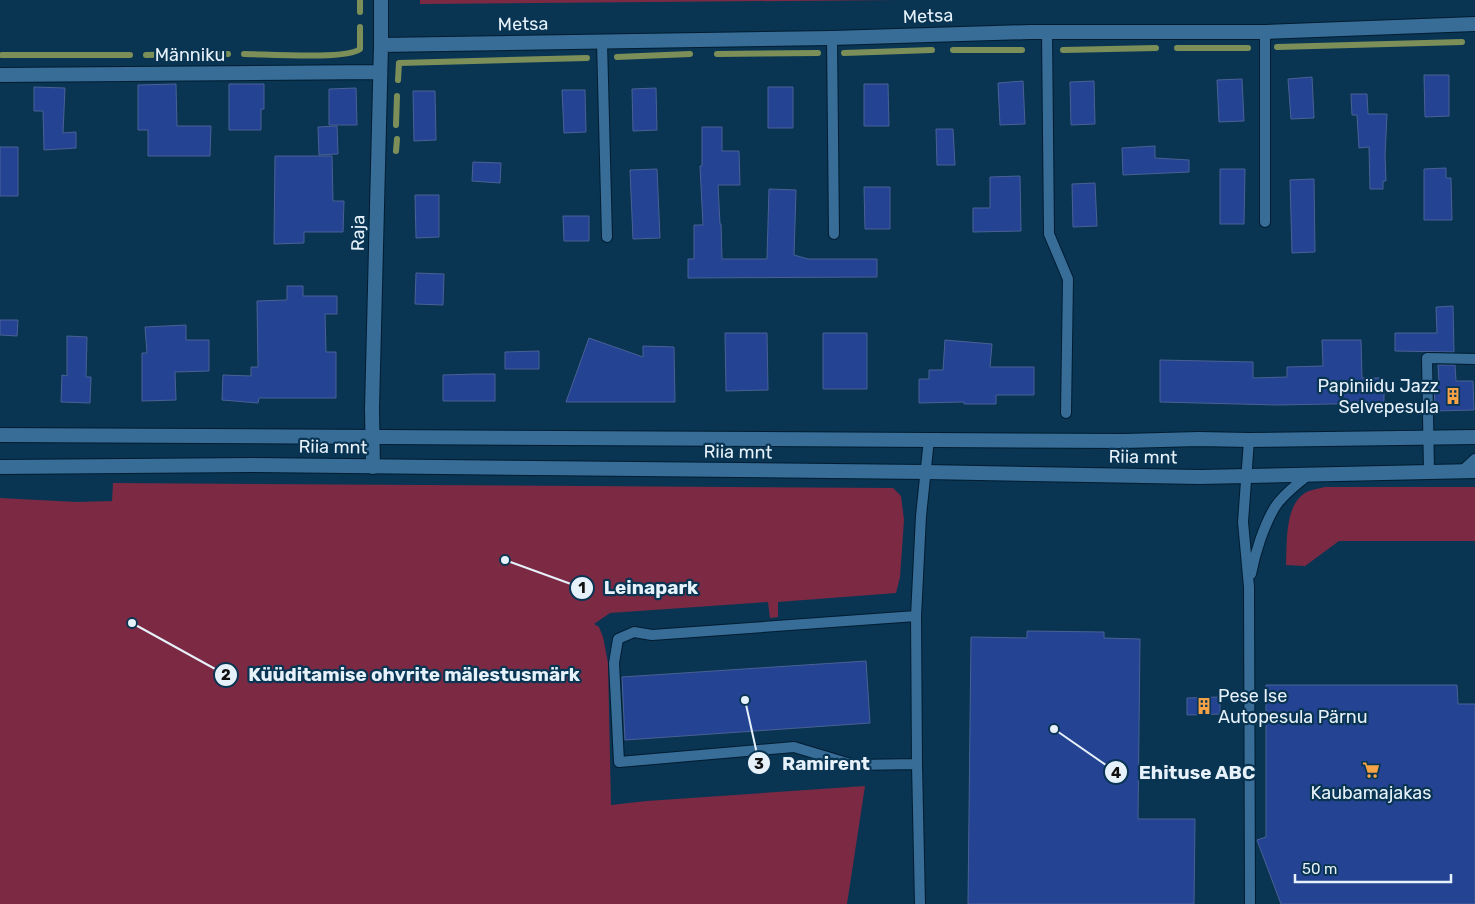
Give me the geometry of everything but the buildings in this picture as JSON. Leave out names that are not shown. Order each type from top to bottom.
[{"type":"main road","name":"Raja","points":[[374,467],[372,409],[381,0]]},
{"type":"main road","name":"Metsa","points":[[381,44],[832,38],[1047,32],[1265,32],[1475,24]]},
{"type":"main road","name":"Männiku","points":[[0,75],[380,72]]},
{"type":"main road","name":"Riia mnt","points":[[0,435],[1123,440],[1475,437]]},
{"type":"main road","name":"Riia mnt","points":[[0,467],[374,467],[926,472],[1200,477],[1469,471]]},
{"type":"lane","points":[[1047,32],[1049,234],[1068,279],[1066,413]]},
{"type":"lane","points":[[1265,32],[1265,222]]},
{"type":"lane","points":[[832,38],[834,234]]},
{"type":"lane","points":[[602,42],[607,237]]},
{"type":"lane","points":[[1429,472],[1427,358],[1475,358]]},
{"type":"lane","points":[[920,904],[916,616],[921,516],[929,439]]},
{"type":"lane","points":[[1249,440],[1243,522],[1249,587],[1250,904]]},
{"type":"lane","points":[[1469,471],[1475,460]]},
{"type":"lane","points":[[1249,587],[1254,558],[1276,507],[1309,474]]},
{"type":"lane","points":[[916,616],[652,635],[634,632],[618,639],[614,663],[619,762],[794,747],[854,765],[917,764]]},
{"type":"shaded area","points":[[420,0],[898,0],[420,4]]},
{"type":"shaded area","points":[[113,483],[893,488],[901,496],[904,520],[900,577],[896,593],[778,602],[778,617],[770,618],[768,602],[610,613],[594,624],[599,627],[603,637],[608,663],[611,805],[865,786],[847,904],[0,904],[0,498],[77,502],[112,501]]},
{"type":"shaded area","points":[[1325,487],[1475,487],[1475,541],[1339,541],[1305,566],[1286,565],[1289,520],[1295,503],[1305,493]]},
{"type":"waterway","points":[[360,0],[360,12]]},
{"type":"waterway","points":[[244,54],[323,55],[352,52],[360,49],[360,27]]},
{"type":"waterway","points":[[1277,47],[1462,42]]},
{"type":"waterway","points":[[1063,50],[1156,48]]},
{"type":"waterway","points":[[1177,48],[1248,48]]},
{"type":"waterway","points":[[844,53],[932,50]]},
{"type":"waterway","points":[[953,50],[1022,50]]},
{"type":"waterway","points":[[717,54],[818,53]]},
{"type":"waterway","points":[[146,55],[192,54]]},
{"type":"waterway","points":[[210,54],[228,54]]},
{"type":"waterway","points":[[617,57],[690,54]]},
{"type":"waterway","points":[[2,55],[130,55]]},
{"type":"waterway","points":[[398,80],[399,63],[587,58]]},
{"type":"waterway","points":[[396,125],[397,96]]},
{"type":"waterway","points":[[396,151],[397,139]]},
{"type":"place","name":"Papiniidu Jazz Selvepesula","points":[[1453,396]]},
{"type":"place","name":"Leinapark","points":[[505,560]]},
{"type":"place","name":"Küüditamise ohvrite mälestusmärk","points":[[132,623]]},
{"type":"place","name":"Ramirent","points":[[745,700]]},
{"type":"place","name":"Pese Ise Autopesula Pärnu","points":[[1204,706]]},
{"type":"place","name":"Ehituse ABC","points":[[1054,729]]},
{"type":"place","name":"Kaubamajakas","points":[[1371,770]]}]
